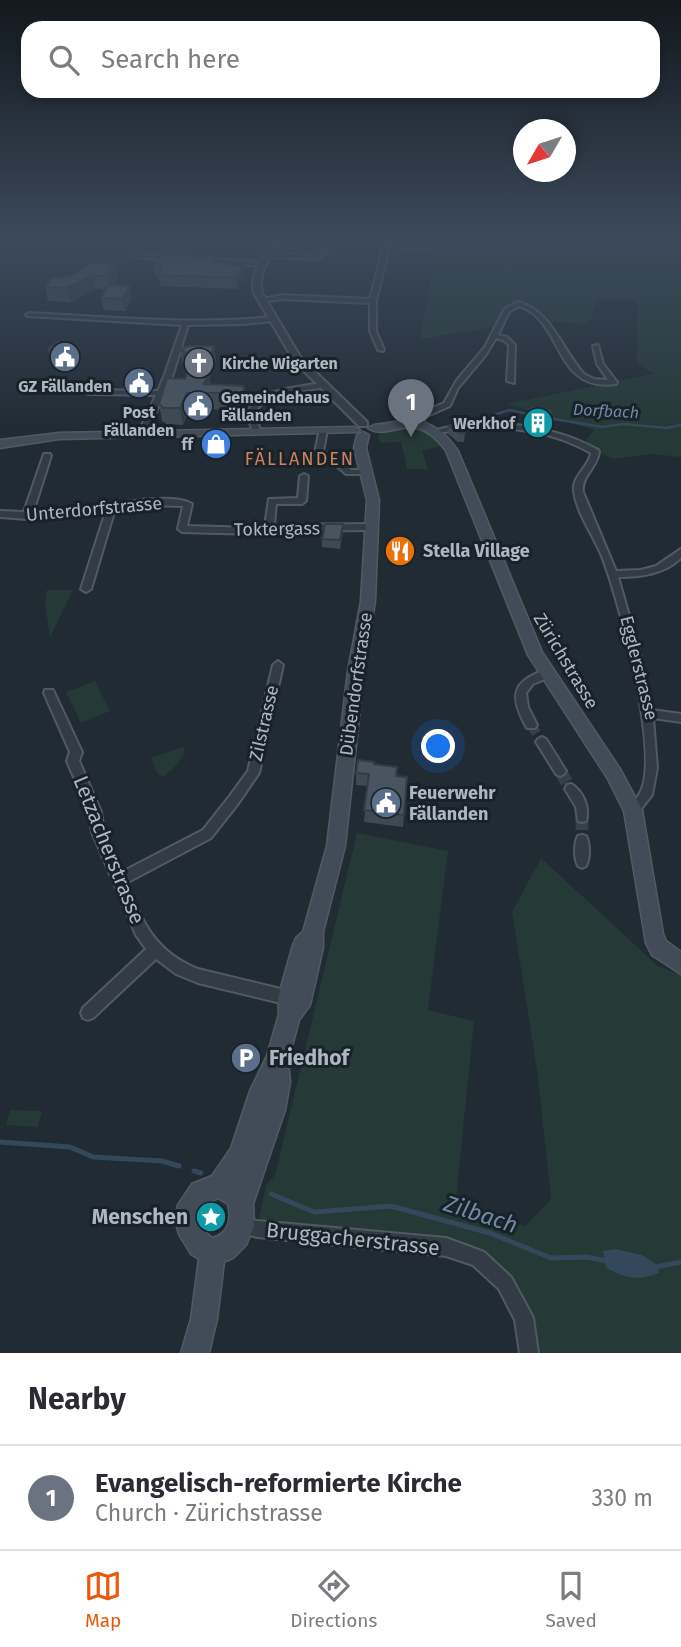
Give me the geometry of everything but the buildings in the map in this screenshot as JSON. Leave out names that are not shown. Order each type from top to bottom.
[{"type":"main road","points":[[0,444],[51,436],[364,429],[419,424],[438,431]]},
{"type":"main road","name":"Dübendorfstrasse","points":[[278,1061],[266,1077],[241,1157],[232,1173],[220,1185],[209,1187],[199,1194],[191,1204],[188,1230],[202,1249],[213,1251],[231,1243],[241,1214],[273,1110],[279,1082],[278,1061],[290,1006],[299,1005],[313,948],[313,932],[332,865],[340,822],[356,671],[368,601],[373,500],[360,448],[364,429]]},
{"type":"main road","name":"Zürichstrasse","points":[[438,431],[459,466],[515,614],[548,673],[614,774],[633,810],[653,936],[666,955],[681,964]]},
{"type":"main road","points":[[220,1185],[230,1188],[241,1214]]},
{"type":"main road","points":[[195,1353],[204,1319],[213,1251]]},
{"type":"street","points":[[264,304],[293,354],[364,429]]},
{"type":"street","points":[[373,304],[373,331],[382,350]]},
{"type":"street","points":[[419,424],[421,416],[447,404],[453,388],[480,359],[509,308],[531,308],[544,321],[580,376],[599,382],[626,381]]},
{"type":"street","points":[[29,315],[186,322],[247,322],[273,318]]},
{"type":"street","points":[[142,434],[169,374],[186,322]]},
{"type":"street","points":[[495,336],[505,338],[512,345],[511,381]]},
{"type":"street","points":[[596,346],[600,364],[613,382]]},
{"type":"street","points":[[256,431],[251,412],[255,404],[278,394],[321,385]]},
{"type":"street","points":[[88,392],[159,393]]},
{"type":"street","name":"Egglerstrasse","points":[[438,431],[510,426],[585,446],[595,452],[595,461],[580,480],[578,491],[613,575],[654,713],[655,750],[649,798],[633,810]]},
{"type":"street","points":[[323,429],[318,453],[334,460],[349,472],[366,472]]},
{"type":"street","points":[[27,516],[47,456]]},
{"type":"street","points":[[269,528],[272,501],[302,501],[304,476]]},
{"type":"street","name":"Unterdorfstrasse","points":[[0,514],[27,516],[88,511],[161,500],[188,504],[182,529]]},
{"type":"street","points":[[86,589],[111,507]]},
{"type":"street","name":"Toktergass","points":[[182,529],[259,531],[269,528],[372,527]]},
{"type":"street","points":[[613,575],[652,571],[672,562],[681,552]]},
{"type":"street","name":"Zilstrasse","points":[[119,880],[207,834],[233,801],[253,773],[278,664]]},
{"type":"street","points":[[531,725],[521,709],[522,690],[530,679],[548,673]]},
{"type":"street","name":"Letzacherstrasse","points":[[49,693],[76,752],[73,761],[95,812],[98,832],[141,930],[155,950],[181,969],[290,1006]]},
{"type":"street","points":[[654,713],[681,718]]},
{"type":"street","points":[[542,743],[560,771]]},
{"type":"street","points":[[571,789],[582,806],[582,817]]},
{"type":"street","points":[[582,840],[582,862]]},
{"type":"street","points":[[88,1013],[155,950]]},
{"type":"street","name":"Bruggacherstrasse","points":[[241,1214],[257,1229],[446,1247],[478,1258],[490,1266],[505,1283],[524,1318],[529,1353]]},
{"type":"green space","points":[[427,304],[596,304],[589,324],[543,321],[532,311],[520,308],[510,310],[501,326],[420,339]]},
{"type":"green space","points":[[637,304],[681,304],[681,457],[650,454],[614,459],[603,455],[586,440],[594,430],[507,404],[653,374],[637,362]]},
{"type":"green space","points":[[397,428],[422,431],[432,436],[441,446],[422,451],[428,469],[407,469],[401,442],[380,443],[378,435]]},
{"type":"green space","points":[[47,590],[73,590],[50,637],[45,604]]},
{"type":"green space","points":[[95,681],[110,711],[81,723],[66,692]]},
{"type":"green space","points":[[183,747],[185,752],[177,765],[163,777],[157,773],[151,758]]},
{"type":"green space","points":[[357,833],[448,851],[428,1010],[474,1021],[455,1208],[448,1208],[525,1226],[551,1199],[537,1071],[512,912],[541,858],[658,966],[681,975],[681,1353],[529,1353],[524,1318],[478,1258],[257,1229],[266,1185],[275,1175]]},
{"type":"green space","points":[[10,1110],[42,1111],[38,1127],[6,1125]]},
{"type":"water","points":[[616,1249],[642,1255],[657,1265],[659,1273],[638,1278],[612,1271],[606,1267],[603,1251]]},
{"type":"waterway","name":"Dorfbach","points":[[489,416],[510,410],[531,415]]},
{"type":"waterway","name":"Dorfbach","points":[[548,418],[602,427],[623,424],[667,428],[681,425]]},
{"type":"waterway","name":"Zilbach","points":[[0,1142],[70,1147],[93,1157],[162,1161],[179,1166]]},
{"type":"waterway","name":"Zilbach","points":[[194,1171],[201,1173]]},
{"type":"waterway","name":"Zilbach","points":[[271,1194],[314,1212],[391,1206],[490,1233],[551,1258],[587,1257],[607,1261]]},
{"type":"waterway","name":"Zilbach","points":[[656,1267],[681,1262]]},
{"type":"tunnel","points":[[531,725],[542,742]]},
{"type":"tunnel","points":[[560,771],[571,789]]},
{"type":"tunnel","points":[[582,817],[582,840]]},
{"type":"place","name":"GZ Fällanden","points":[[65,357]]},
{"type":"place","name":"Kirche Wigarten","points":[[199,363]]},
{"type":"place","name":"Post Fällanden","points":[[139,383]]},
{"type":"place","name":"Gemeindehaus Fällanden","points":[[198,406]]},
{"type":"place","name":"Werkhof","points":[[538,423]]},
{"type":"place","name":"Evangelisch-reformierte Kirche","points":[[411,437]]},
{"type":"place","name":"ff","points":[[216,444]]},
{"type":"place","name":"Stella Village","points":[[400,551]]},
{"type":"place","name":"Feuerwehr Fällanden","points":[[386,803]]},
{"type":"place","name":"Friedhof","points":[[246,1058]]},
{"type":"place","name":"Menschen","points":[[211,1217]]},
{"type":"district","name":"FÄLLANDEN","points":[[300,459]]}]
